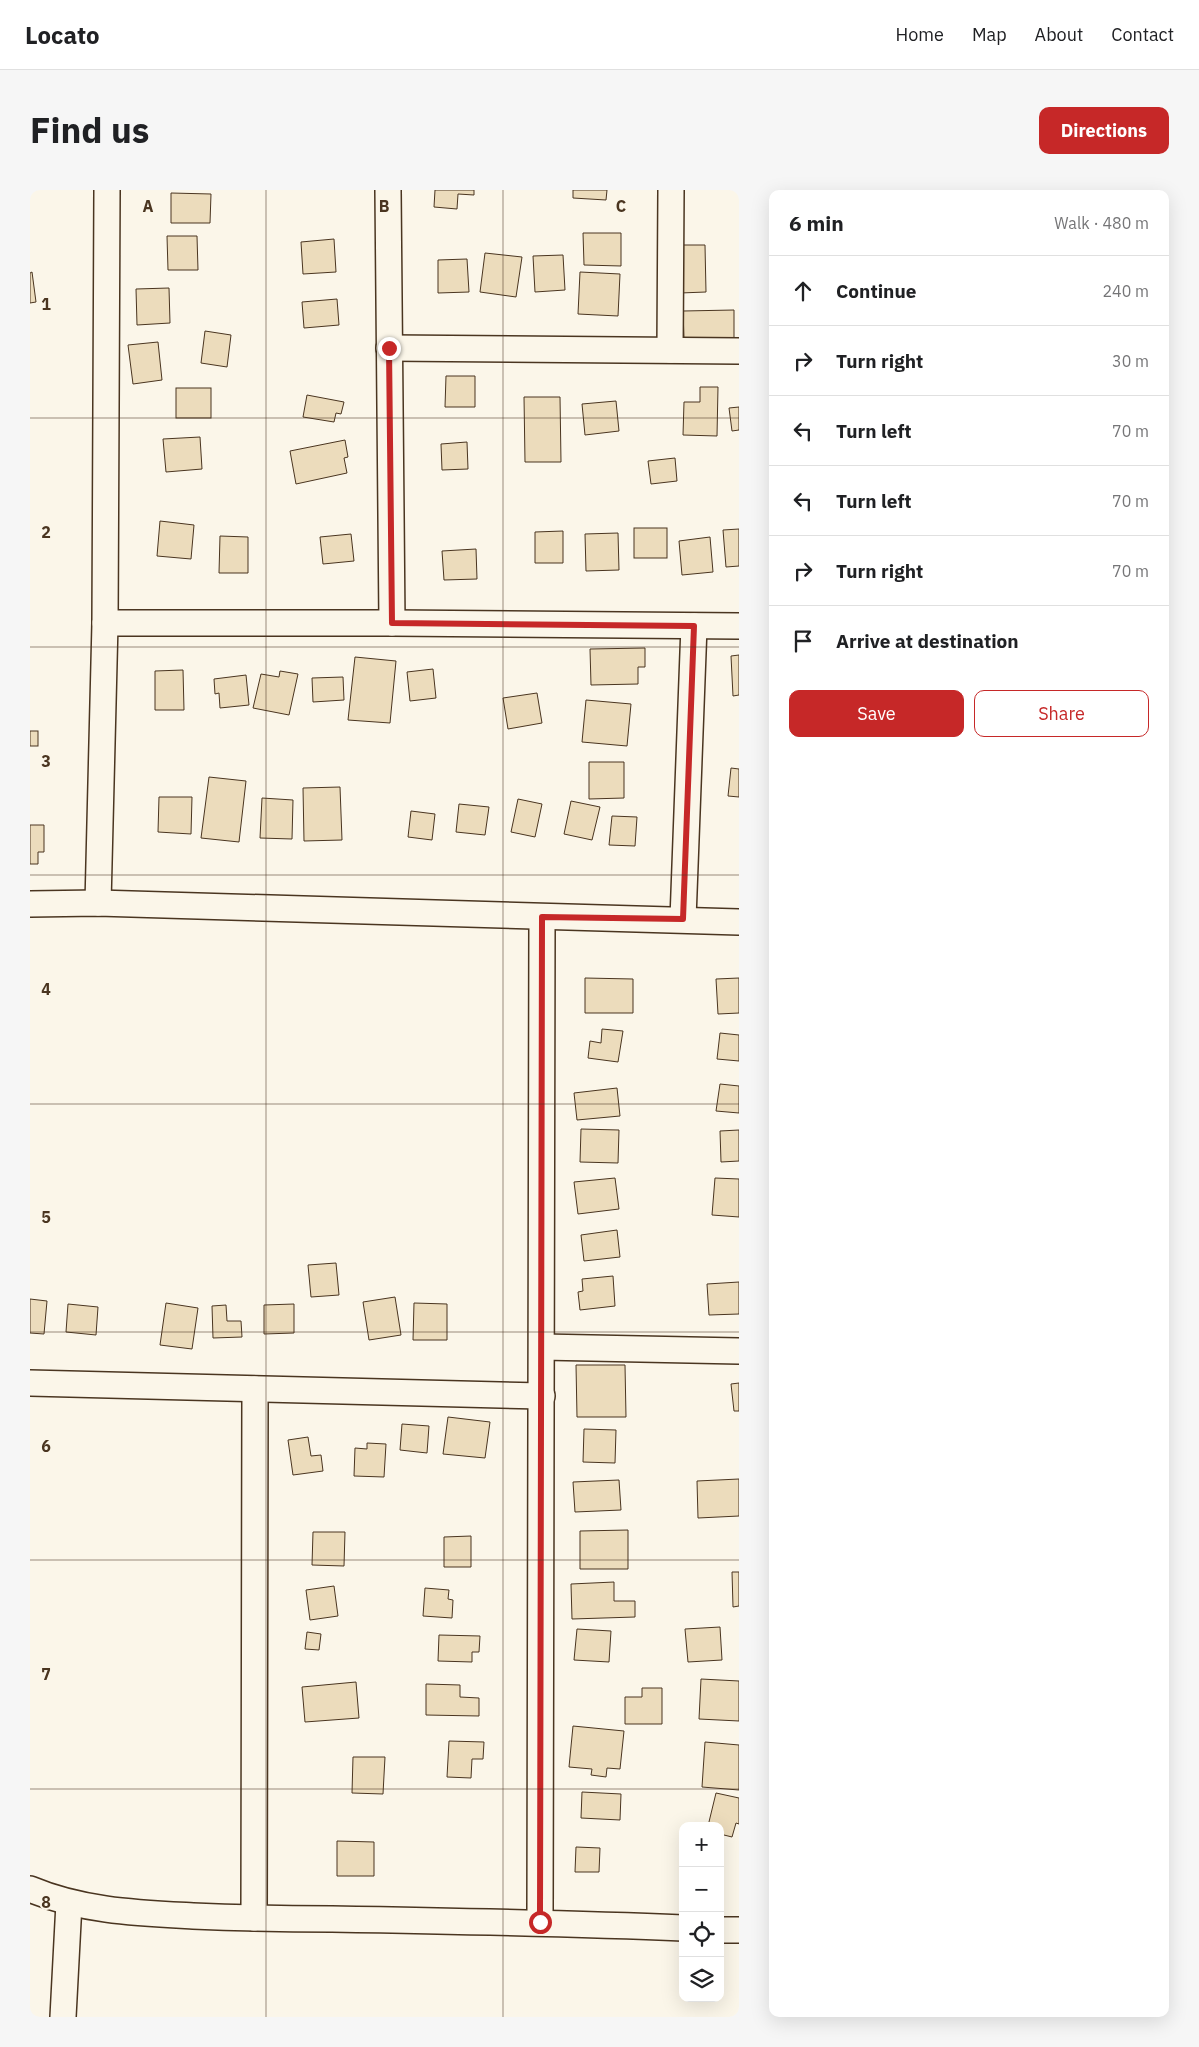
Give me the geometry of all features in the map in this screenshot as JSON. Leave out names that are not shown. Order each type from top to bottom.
[{"type":"street","points":[[98,903],[105,623],[107,190]]},
{"type":"street","points":[[388,190],[392,623]]},
{"type":"street","points":[[670,190],[670,350]]},
{"type":"street","points":[[389,348],[739,351]]},
{"type":"street","points":[[105,623],[739,626]]},
{"type":"street","points":[[683,919],[694,626]]},
{"type":"street","points":[[30,904],[98,903],[739,922]]},
{"type":"street","points":[[540,1922],[542,917]]},
{"type":"street","points":[[542,1348],[739,1351]]},
{"type":"street","points":[[30,1383],[542,1396]]},
{"type":"street","points":[[254,1389],[254,1918]]},
{"type":"street","points":[[30,1889],[69,1903],[100,1910],[152,1914],[254,1918],[540,1922],[679,1928]]},
{"type":"street","points":[[64,2017],[69,1903]]},
{"type":"street","points":[[724,1930],[739,1930]]},
{"type":"building","points":[[435,190],[474,190],[474,195],[458,194],[457,209],[434,207]]},
{"type":"building","points":[[573,190],[607,190],[606,200],[573,198]]},
{"type":"building","points":[[171,193],[211,194],[210,223],[171,223]]},
{"type":"building","points":[[583,233],[621,233],[621,266],[584,265]]},
{"type":"building","points":[[167,236],[197,236],[198,270],[168,270]]},
{"type":"building","points":[[334,239],[336,272],[303,274],[301,242]]},
{"type":"building","points":[[679,245],[705,245],[706,292],[680,293]]},
{"type":"building","points":[[485,253],[522,257],[516,297],[480,292]]},
{"type":"building","points":[[563,255],[565,290],[535,292],[533,256]]},
{"type":"building","points":[[467,259],[469,292],[438,293],[438,260]]},
{"type":"building","points":[[32,272],[36,302],[30,303],[30,273]]},
{"type":"building","points":[[580,272],[620,274],[618,316],[578,314]]},
{"type":"building","points":[[169,288],[170,323],[137,325],[136,289]]},
{"type":"building","points":[[337,299],[339,325],[304,328],[302,302]]},
{"type":"building","points":[[734,310],[734,338],[684,339],[683,311]]},
{"type":"building","points":[[205,331],[231,335],[227,367],[201,363]]},
{"type":"building","points":[[158,342],[162,380],[133,384],[128,345]]},
{"type":"building","points":[[446,376],[475,376],[475,407],[445,407]]},
{"type":"building","points":[[700,387],[718,387],[717,436],[683,435],[684,402],[700,402]]},
{"type":"building","points":[[176,388],[211,388],[211,418],[176,418]]},
{"type":"building","points":[[307,395],[344,402],[341,414],[336,413],[334,422],[303,417]]},
{"type":"building","points":[[524,397],[560,397],[561,462],[525,462]]},
{"type":"building","points":[[616,401],[619,431],[585,435],[582,404]]},
{"type":"building","points":[[739,407],[739,430],[732,431],[729,408]]},
{"type":"building","points":[[200,437],[202,469],[166,472],[163,439]]},
{"type":"building","points":[[345,440],[348,457],[344,458],[347,473],[296,484],[290,451]]},
{"type":"building","points":[[467,442],[468,469],[442,470],[441,444]]},
{"type":"building","points":[[675,458],[677,481],[651,484],[648,461]]},
{"type":"building","points":[[160,521],[194,525],[191,559],[157,556]]},
{"type":"building","points":[[634,528],[667,528],[667,558],[634,558]]},
{"type":"building","points":[[739,529],[739,566],[726,567],[723,530]]},
{"type":"building","points":[[563,531],[563,563],[535,563],[535,532]]},
{"type":"building","points":[[618,533],[619,570],[586,571],[585,534]]},
{"type":"building","points":[[351,534],[354,561],[323,564],[320,537]]},
{"type":"building","points":[[220,536],[248,537],[248,573],[219,573]]},
{"type":"building","points":[[710,537],[713,572],[682,575],[679,541]]},
{"type":"building","points":[[476,549],[477,579],[444,580],[442,551]]},
{"type":"building","points":[[645,648],[645,667],[638,667],[638,684],[591,685],[590,649]]},
{"type":"building","points":[[739,655],[739,695],[733,696],[731,656]]},
{"type":"building","points":[[355,657],[396,661],[390,723],[348,720]]},
{"type":"building","points":[[433,669],[436,698],[410,701],[407,672]]},
{"type":"building","points":[[183,670],[184,710],[155,710],[155,671]]},
{"type":"building","points":[[280,671],[298,674],[289,715],[253,708],[261,674],[279,677]]},
{"type":"building","points":[[246,675],[249,705],[220,708],[219,693],[215,694],[214,679]]},
{"type":"building","points":[[343,677],[344,700],[313,702],[312,678]]},
{"type":"building","points":[[537,693],[542,723],[508,729],[503,698]]},
{"type":"building","points":[[586,700],[631,704],[627,746],[582,742]]},
{"type":"building","points":[[30,731],[38,731],[38,746],[30,746]]},
{"type":"building","points":[[589,762],[624,762],[624,798],[589,799]]},
{"type":"building","points":[[731,768],[739,769],[739,797],[728,796]]},
{"type":"building","points":[[209,777],[246,781],[239,842],[201,838]]},
{"type":"building","points":[[340,787],[342,840],[304,841],[303,788]]},
{"type":"building","points":[[159,797],[192,797],[191,834],[158,832]]},
{"type":"building","points":[[262,798],[293,800],[292,839],[260,838]]},
{"type":"building","points":[[518,799],[542,804],[535,837],[511,832]]},
{"type":"building","points":[[571,801],[600,807],[592,840],[564,834]]},
{"type":"building","points":[[459,804],[489,807],[485,835],[456,832]]},
{"type":"building","points":[[411,811],[435,814],[432,840],[408,837]]},
{"type":"building","points":[[612,816],[637,817],[635,846],[609,845]]},
{"type":"building","points":[[30,825],[44,825],[44,852],[38,852],[38,864],[30,864]]},
{"type":"building","points":[[585,978],[633,979],[633,1013],[585,1013]]},
{"type":"building","points":[[739,978],[739,1013],[718,1014],[716,979]]},
{"type":"building","points":[[602,1029],[623,1031],[618,1062],[588,1058],[590,1041],[601,1043]]},
{"type":"building","points":[[720,1033],[739,1035],[739,1061],[717,1059]]},
{"type":"building","points":[[720,1084],[739,1086],[739,1113],[716,1111]]},
{"type":"building","points":[[617,1088],[620,1116],[577,1120],[574,1093]]},
{"type":"building","points":[[581,1129],[619,1130],[618,1163],[580,1162]]},
{"type":"building","points":[[739,1130],[739,1161],[721,1162],[720,1131]]},
{"type":"building","points":[[615,1178],[619,1209],[578,1214],[574,1182]]},
{"type":"building","points":[[715,1178],[739,1179],[739,1217],[712,1215]]},
{"type":"building","points":[[617,1230],[620,1257],[584,1261],[581,1235]]},
{"type":"building","points":[[336,1263],[339,1295],[311,1297],[308,1265]]},
{"type":"building","points":[[613,1276],[615,1306],[580,1310],[578,1292],[583,1291],[582,1279]]},
{"type":"building","points":[[739,1282],[739,1314],[709,1315],[707,1284]]},
{"type":"building","points":[[395,1297],[401,1335],[369,1340],[363,1302]]},
{"type":"building","points":[[30,1299],[47,1301],[44,1334],[30,1333]]},
{"type":"building","points":[[166,1303],[198,1308],[192,1349],[160,1345]]},
{"type":"building","points":[[414,1303],[447,1304],[447,1340],[413,1340]]},
{"type":"building","points":[[68,1304],[98,1307],[96,1335],[66,1332]]},
{"type":"building","points":[[294,1304],[294,1333],[264,1334],[264,1305]]},
{"type":"building","points":[[226,1305],[227,1321],[241,1321],[242,1337],[213,1338],[212,1306]]},
{"type":"building","points":[[576,1365],[625,1365],[626,1417],[577,1417]]},
{"type":"building","points":[[739,1383],[739,1411],[734,1411],[731,1384]]},
{"type":"building","points":[[448,1417],[490,1422],[485,1458],[443,1454]]},
{"type":"building","points":[[402,1424],[429,1426],[427,1453],[400,1450]]},
{"type":"building","points":[[584,1429],[616,1430],[615,1463],[583,1462]]},
{"type":"building","points":[[308,1437],[311,1456],[321,1455],[323,1471],[293,1475],[288,1440]]},
{"type":"building","points":[[367,1443],[386,1444],[384,1477],[354,1476],[355,1448],[367,1449]]},
{"type":"building","points":[[739,1479],[739,1516],[698,1518],[697,1481]]},
{"type":"building","points":[[619,1480],[621,1510],[575,1512],[573,1482]]},
{"type":"building","points":[[628,1530],[628,1569],[580,1569],[580,1531]]},
{"type":"building","points":[[313,1532],[345,1532],[344,1566],[312,1565]]},
{"type":"building","points":[[471,1536],[471,1567],[444,1567],[444,1537]]},
{"type":"building","points":[[732,1572],[739,1572],[739,1606],[733,1607]]},
{"type":"building","points":[[614,1582],[614,1601],[635,1601],[635,1617],[572,1619],[571,1584]]},
{"type":"building","points":[[334,1586],[338,1616],[310,1620],[306,1590]]},
{"type":"building","points":[[425,1588],[449,1590],[448,1599],[453,1600],[452,1618],[423,1616]]},
{"type":"building","points":[[720,1627],[722,1660],[688,1662],[685,1629]]},
{"type":"building","points":[[577,1629],[611,1631],[609,1662],[574,1660]]},
{"type":"building","points":[[307,1632],[321,1634],[319,1650],[305,1649]]},
{"type":"building","points":[[439,1635],[480,1636],[479,1652],[472,1652],[472,1662],[438,1661]]},
{"type":"building","points":[[701,1679],[739,1681],[739,1721],[699,1719]]},
{"type":"building","points":[[356,1682],[359,1718],[305,1722],[302,1687]]},
{"type":"building","points":[[426,1684],[460,1685],[460,1697],[479,1698],[479,1716],[426,1715]]},
{"type":"building","points":[[642,1688],[662,1688],[662,1724],[625,1724],[625,1697],[642,1697]]},
{"type":"building","points":[[573,1726],[624,1731],[620,1769],[607,1768],[606,1777],[591,1775],[592,1769],[569,1767]]},
{"type":"building","points":[[449,1741],[484,1742],[483,1759],[472,1759],[471,1778],[447,1777]]},
{"type":"building","points":[[705,1742],[739,1745],[739,1790],[702,1787]]},
{"type":"building","points":[[353,1757],[385,1757],[383,1794],[352,1793]]},
{"type":"building","points":[[582,1792],[621,1794],[620,1820],[581,1818]]},
{"type":"building","points":[[716,1793],[739,1798],[739,1824],[736,1823],[732,1837],[724,1835],[724,1822],[709,1822]]},
{"type":"building","points":[[337,1841],[374,1842],[374,1876],[337,1876]]},
{"type":"building","points":[[576,1847],[600,1848],[599,1872],[575,1872]]},
{"type":"route","points":[[389,348],[392,623],[694,626],[683,919],[542,917],[540,1922]]}]
